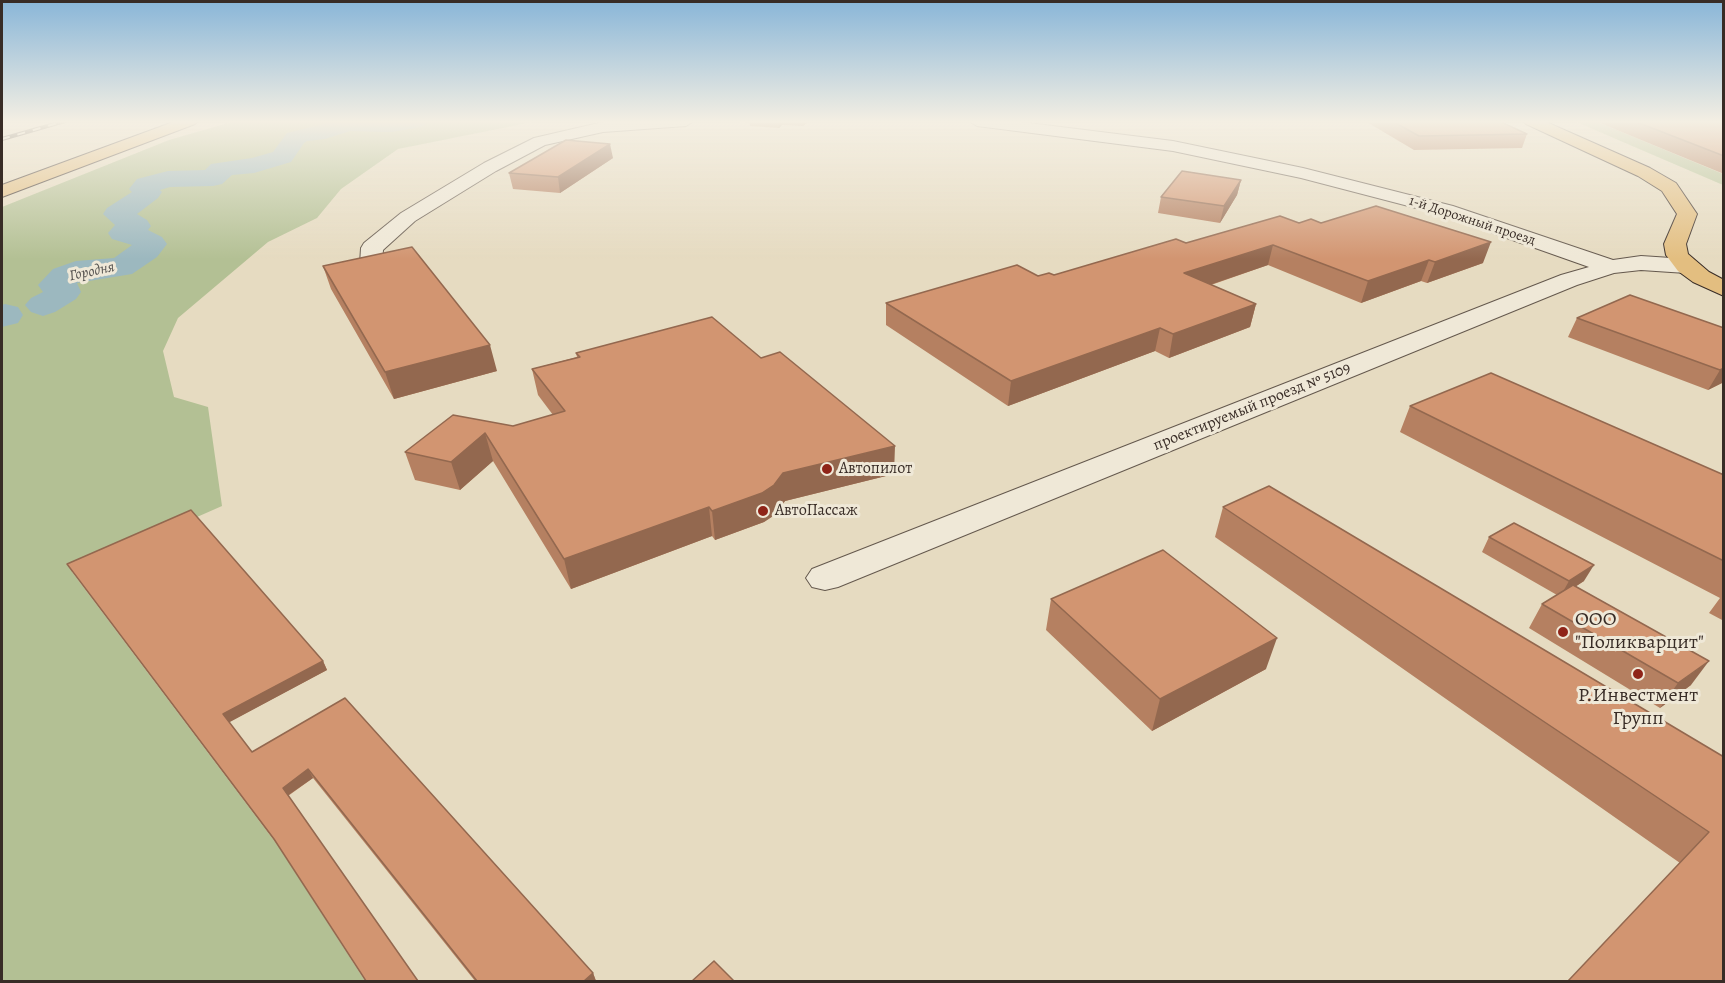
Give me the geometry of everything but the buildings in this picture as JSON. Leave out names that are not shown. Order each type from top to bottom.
[{"type":"main road","points":[[2,176],[29,167]]},
{"type":"main road","points":[[2,191],[67,167]]},
{"type":"main road","points":[[1635,167],[1669,187],[1682,202],[1687,214],[1675,244],[1677,255],[1686,266],[1701,277],[1724,289]]},
{"type":"street","points":[[371,264],[372,248],[408,217],[490,167]]},
{"type":"street","name":"1-й Дорожный проезд","points":[[1274,167],[1446,210],[1611,267]]},
{"type":"street","name":"проектируемый проезд № 5109","points":[[825,578],[1558,285],[1611,267],[1641,263],[1686,266]]},
{"type":"green space","points":[[102,167],[373,167],[341,189],[317,218],[268,242],[178,318],[163,351],[174,397],[208,407],[222,506],[72,572],[279,847],[365,981],[2,982],[2,207]]},
{"type":"green space","points":[[1681,167],[1706,167],[1723,174],[1723,185]]},
{"type":"waterway","name":"Городня","points":[[43,305],[64,292],[55,285],[65,276],[76,271],[120,267],[146,250],[151,244],[142,238],[123,233],[136,226],[117,214],[136,203],[148,192],[143,189],[147,185],[168,179],[213,178],[220,174],[217,172],[220,169],[238,167]]},
{"type":"place","name":"Автопилот","points":[[827,469]]},
{"type":"place","name":"АвтоПассаж","points":[[763,511]]},
{"type":"place","name":"ООО \"Поликварцит\"","points":[[1563,632]]},
{"type":"place","name":"Р.Инвестмент Групп","points":[[1638,674]]}]
